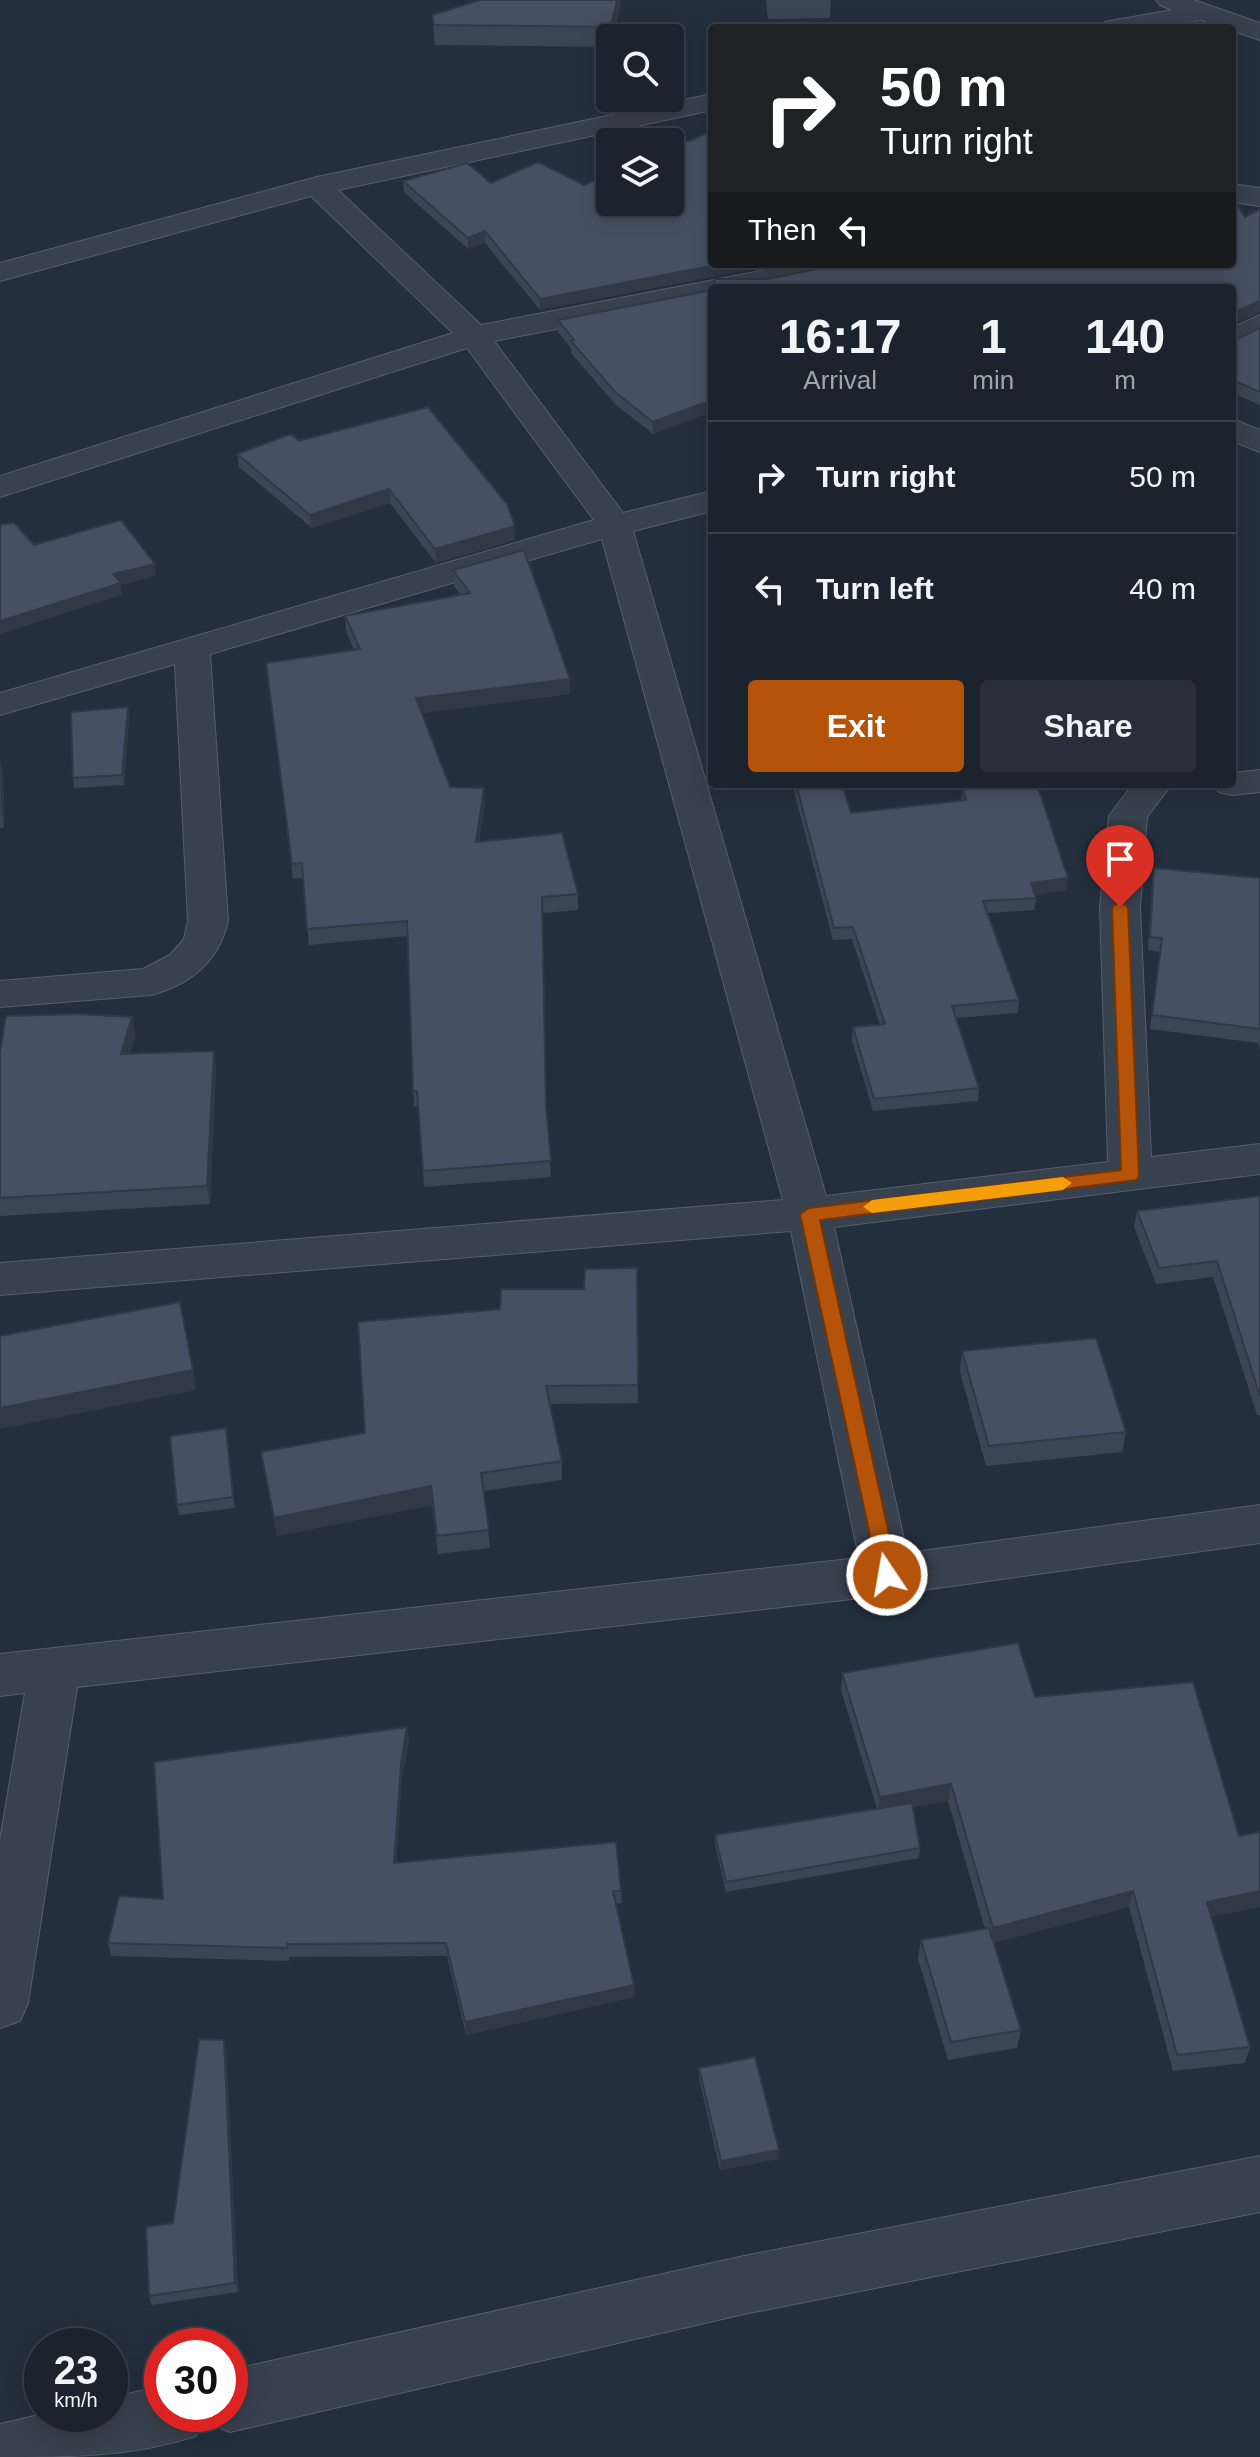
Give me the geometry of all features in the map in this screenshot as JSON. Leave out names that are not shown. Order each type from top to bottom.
[{"type":"street","points":[[1169,0],[1260,32]]},
{"type":"street","points":[[1136,24],[1203,12]]},
{"type":"street","points":[[0,272],[317,186],[708,103]]},
{"type":"street","points":[[317,186],[474,336],[615,525],[809,1214],[887,1575]]},
{"type":"street","points":[[1236,194],[1260,197]]},
{"type":"street","points":[[740,284],[822,268]]},
{"type":"street","points":[[0,487],[474,336],[708,291]]},
{"type":"street","points":[[1236,339],[1260,324]]},
{"type":"street","points":[[1236,431],[1260,442]]},
{"type":"street","points":[[0,704],[615,525],[708,502]]},
{"type":"street","points":[[0,994],[151,982],[184,964],[203,943],[208,921],[192,649]]},
{"type":"street","points":[[1236,784],[1260,781]]},
{"type":"street","points":[[1130,1175],[1120,907],[1128,816],[1150,788]]},
{"type":"street","points":[[0,1279],[809,1214],[1260,1159]]},
{"type":"street","points":[[0,1675],[887,1575],[1260,1524]]},
{"type":"street","points":[[0,2003],[54,1670]]},
{"type":"street","points":[[248,2397],[808,2270],[1057,2220],[1260,2184]]},
{"type":"street","points":[[0,2455],[144,2421]]},
{"type":"building","points":[[480,0],[617,0],[612,24],[596,24],[596,27],[434,25],[432,15]]},
{"type":"building","points":[[708,133],[708,267],[540,299],[485,231],[468,238],[403,181],[467,163],[491,183],[538,162],[584,185],[596,180],[596,216],[684,216],[684,143]]},
{"type":"building","points":[[1236,202],[1245,217],[1260,209],[1260,301],[1236,312],[1236,284],[714,284],[715,279],[767,279],[822,268],[1236,268]]},
{"type":"building","points":[[708,291],[708,401],[653,422],[615,392],[571,341],[574,340],[558,320]]},
{"type":"building","points":[[1260,328],[1260,392],[1236,382],[1236,340]]},
{"type":"building","points":[[428,407],[507,504],[515,526],[435,549],[389,489],[310,515],[237,454],[291,434],[299,441]]},
{"type":"building","points":[[121,520],[155,564],[113,574],[121,583],[0,621],[0,525],[14,523],[34,545]]},
{"type":"building","points":[[524,550],[570,679],[416,698],[450,787],[484,788],[476,842],[562,833],[578,894],[542,897],[546,1106],[551,1161],[423,1171],[417,1091],[413,1091],[407,921],[307,929],[302,863],[292,864],[266,663],[360,649],[345,616],[470,593],[453,570]]},
{"type":"building","points":[[128,707],[122,775],[73,778],[71,712]]},
{"type":"building","points":[[797,788],[843,788],[851,813],[966,800],[963,788],[1038,788],[1068,878],[1031,883],[1036,898],[983,901],[1019,1000],[952,1006],[979,1088],[874,1099],[853,1027],[885,1024],[853,927],[834,928]]},
{"type":"building","points":[[1154,868],[1260,878],[1260,1029],[1152,1015],[1162,938],[1150,937]]},
{"type":"building","points":[[79,1014],[132,1017],[121,1054],[214,1051],[207,1186],[0,1198],[0,1052],[6,1016]]},
{"type":"building","points":[[1260,1196],[1260,1396],[1217,1261],[1159,1268],[1137,1211]]},
{"type":"building","points":[[637,1268],[638,1385],[546,1386],[562,1461],[481,1473],[489,1530],[437,1536],[431,1486],[274,1518],[261,1452],[365,1433],[358,1322],[500,1309],[501,1289],[584,1289],[585,1269]]},
{"type":"building","points":[[180,1302],[193,1370],[0,1408],[0,1336]]},
{"type":"building","points":[[1096,1338],[1126,1432],[989,1446],[962,1351]]},
{"type":"building","points":[[226,1428],[233,1497],[177,1505],[170,1436]]},
{"type":"building","points":[[1018,1643],[1035,1697],[1193,1682],[1239,1836],[1260,1832],[1260,1891],[1207,1902],[1250,2047],[1177,2055],[1133,1891],[993,1928],[951,1784],[880,1797],[842,1673]]},
{"type":"building","points":[[407,1727],[401,1764],[394,1863],[616,1842],[621,1891],[613,1891],[634,1985],[465,2022],[446,1943],[287,1944],[287,1948],[108,1943],[119,1896],[163,1899],[154,1762]]},
{"type":"building","points":[[912,1803],[920,1848],[726,1882],[715,1835]]},
{"type":"building","points":[[989,1928],[1021,2030],[951,2042],[921,1940]]},
{"type":"building","points":[[199,2039],[224,2040],[235,2283],[149,2296],[146,2227],[173,2223]]},
{"type":"building","points":[[755,2057],[779,2150],[721,2161],[699,2068]]},
{"type":"slow traffic","points":[[872,1207],[1063,1183]]},
{"type":"route","points":[[887,1575],[809,1214],[1130,1175],[1120,907]]}]
